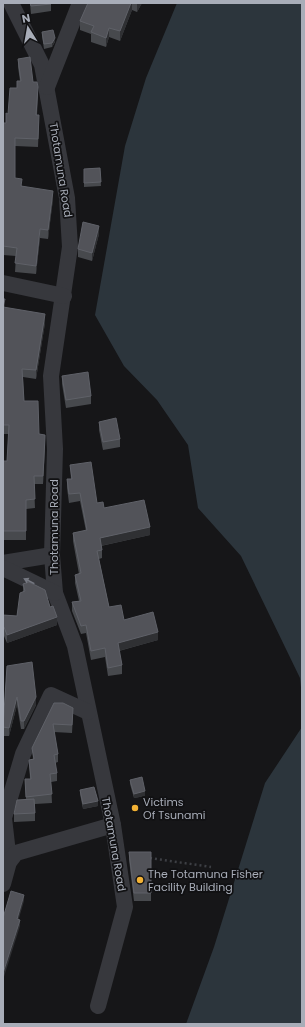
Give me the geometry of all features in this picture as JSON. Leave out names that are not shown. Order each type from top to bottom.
[{"type":"street","name":"Thotamuna Road","points":[[11,3],[42,65],[48,87],[67,198],[70,247],[64,296],[51,376],[55,449],[52,555],[55,593],[76,646],[88,712],[113,825],[125,907],[98,1006]]},
{"type":"street","points":[[48,87],[80,3]]},
{"type":"street","points":[[3,283],[64,296]]},
{"type":"street","points":[[3,563],[52,555]]},
{"type":"street","points":[[3,568],[55,593]]},
{"type":"street","points":[[3,884],[9,862],[4,818],[23,754],[51,695],[88,712]]},
{"type":"street","points":[[9,862],[16,853],[113,825]]},
{"type":"path","points":[[148,858],[210,867]]},
{"type":"shaded area","points":[[177,3],[302,3],[302,697],[300,678],[241,556],[198,508],[188,445],[157,400],[124,366],[95,315],[125,146],[146,78]]},
{"type":"shaded area","points":[[302,727],[302,1024],[186,1024],[214,947],[265,783]]},
{"type":"building","points":[[30,3],[51,3],[51,4],[31,6]]},
{"type":"building","points":[[88,3],[131,3],[120,31],[109,28],[106,38],[91,32],[94,26],[80,21]]},
{"type":"building","points":[[53,30],[55,38],[52,43],[44,44],[42,32]]},
{"type":"building","points":[[30,57],[33,82],[37,82],[38,87],[36,115],[39,115],[38,139],[15,138],[15,178],[22,179],[21,186],[53,191],[48,230],[40,229],[36,266],[15,263],[17,248],[3,246],[3,123],[6,123],[6,113],[8,114],[10,88],[17,88],[17,81],[21,81],[18,59]]},
{"type":"building","points":[[100,168],[101,182],[84,183],[84,169]]},
{"type":"building","points":[[83,222],[99,226],[92,253],[78,249]]},
{"type":"building","points":[[3,307],[45,314],[36,370],[22,369],[24,401],[38,401],[39,434],[45,435],[43,476],[34,476],[35,499],[26,500],[26,531],[3,531],[3,461],[7,461],[9,425],[3,425]]},
{"type":"building","points":[[88,372],[91,396],[66,400],[62,376]]},
{"type":"building","points":[[116,418],[120,439],[103,442],[99,422]]},
{"type":"building","points":[[91,462],[97,503],[103,502],[104,508],[144,500],[150,527],[100,538],[102,550],[97,551],[109,607],[121,605],[124,620],[153,612],[158,632],[118,643],[122,665],[108,668],[105,648],[91,651],[86,625],[81,626],[72,602],[81,601],[75,575],[81,573],[73,533],[87,530],[80,493],[69,494],[67,479],[72,479],[70,465]]},
{"type":"building","points":[[29,582],[45,590],[50,607],[53,606],[57,617],[7,635],[3,627],[3,615],[17,616],[20,593],[25,591],[23,584]]},
{"type":"building","points":[[32,662],[36,697],[24,721],[21,721],[17,697],[9,728],[3,727],[7,666]]},
{"type":"building","points":[[54,703],[63,703],[73,708],[72,725],[53,724],[58,754],[54,755],[57,773],[50,774],[52,794],[26,797],[25,779],[31,779],[29,760],[34,759],[32,748]]},
{"type":"building","points":[[142,777],[145,791],[134,794],[130,780]]},
{"type":"building","points":[[94,787],[98,801],[83,804],[80,790]]},
{"type":"building","points":[[34,799],[35,813],[14,814],[17,800]]},
{"type":"building","name":"The Totamuna Fisher Facility Building","points":[[129,852],[151,852],[151,893],[134,893]]},
{"type":"building","points":[[11,891],[24,895],[17,919],[20,920],[3,973],[3,918]]},
{"type":"place","name":"Victims Of Tsunami","points":[[135,808]]},
{"type":"place","name":"The Totamuna Fisher Facility Building","points":[[140,880]]}]
